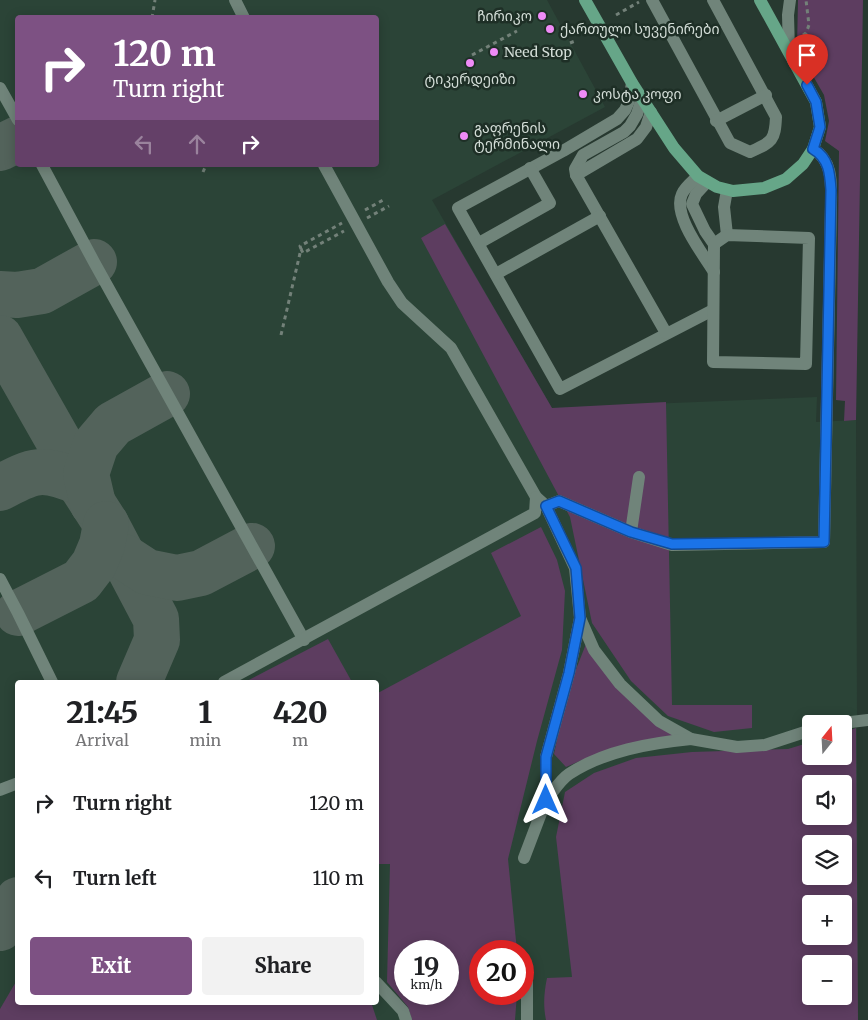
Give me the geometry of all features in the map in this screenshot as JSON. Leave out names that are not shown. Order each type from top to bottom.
[{"type":"main road","points":[[585,0],[632,83],[674,148],[703,179],[733,191],[764,188],[786,179],[803,164],[813,149],[820,127],[816,102],[760,0]]},
{"type":"lane","points":[[235,0],[242,15]]},
{"type":"lane","points":[[652,0],[716,121],[730,143],[750,152],[768,144],[775,134],[776,117],[766,95],[713,0]]},
{"type":"lane","points":[[781,0],[788,15]]},
{"type":"lane","points":[[789,51],[788,15],[790,0]]},
{"type":"lane","points":[[632,83],[629,101],[625,110],[617,119],[563,151],[458,208],[560,389],[714,310]]},
{"type":"lane","points":[[0,88],[15,115]]},
{"type":"lane","points":[[716,121],[766,95]]},
{"type":"lane","points":[[642,99],[637,114],[630,126],[624,132],[583,155],[575,169],[576,175],[666,333]]},
{"type":"lane","points":[[576,175],[637,139],[646,127],[651,112]]},
{"type":"lane","points":[[546,506],[559,501],[631,532],[672,544],[824,542],[831,207],[830,174],[825,160],[813,149]]},
{"type":"lane","points":[[43,167],[98,271],[304,640]]},
{"type":"lane","points":[[325,167],[388,282],[402,303],[451,348],[536,497],[546,506],[576,568],[580,618],[569,673],[546,757],[546,800]]},
{"type":"lane","points":[[479,243],[550,203],[530,168]]},
{"type":"lane","points":[[703,179],[692,204],[704,231],[714,244],[714,362],[806,364],[809,238],[727,235],[714,244]]},
{"type":"lane","points":[[703,179],[682,193],[680,202],[681,212],[688,230],[714,272]]},
{"type":"lane","points":[[727,190],[724,207],[727,235]]},
{"type":"lane","points":[[496,274],[600,216]]},
{"type":"lane","points":[[631,532],[639,477]]},
{"type":"lane","points":[[228,680],[535,513],[536,497]]},
{"type":"lane","points":[[0,579],[51,680]]},
{"type":"lane","points":[[580,618],[594,650],[620,684],[659,721],[691,739]]},
{"type":"lane","points":[[852,722],[868,720]]},
{"type":"lane","points":[[524,858],[546,800],[568,775],[606,756],[662,742],[691,739],[737,746],[764,745],[802,733]]},
{"type":"lane","points":[[0,790],[15,784]]},
{"type":"lane","points":[[379,985],[403,1011],[406,1020]]},
{"type":"lane","points":[[528,1014],[534,1020]]},
{"type":"path","points":[[152,15],[155,0]]},
{"type":"path","points":[[616,14],[642,0]]},
{"type":"path","points":[[796,38],[806,33],[809,25],[806,0]]},
{"type":"path","points":[[472,55],[517,32]]},
{"type":"path","points":[[570,43],[575,41]]},
{"type":"path","points":[[203,172],[205,167]]},
{"type":"path","points":[[281,334],[301,249]]},
{"type":"shaded area","points":[[0,0],[547,0],[605,107],[432,200],[552,408],[817,397],[816,422],[856,420],[858,1020],[0,1020]]},
{"type":"shaded area","points":[[798,0],[863,0],[856,420],[844,421],[845,401],[836,400],[839,151],[825,141],[829,121],[824,95],[797,48]]},
{"type":"shaded area","points":[[445,224],[552,408],[666,402],[672,705],[752,705],[752,728],[714,732],[668,716],[631,681],[592,623],[570,517],[421,238]]},
{"type":"shaded area","points":[[541,527],[557,560],[565,591],[562,650],[508,859],[516,940],[469,940],[469,1005],[516,1005],[515,1020],[412,1020],[406,1005],[459,1005],[459,940],[394,940],[394,990],[387,982],[390,864],[379,864],[379,692],[521,616],[491,553]]},
{"type":"shaded area","points":[[328,639],[351,680],[249,680]]},
{"type":"shaded area","points":[[586,644],[678,736],[582,760],[566,767],[554,754],[567,692]]},
{"type":"shaded area","points":[[856,728],[858,1020],[546,1020],[544,999],[547,978],[572,977],[556,837],[565,792],[594,773],[636,758],[692,752],[788,749],[802,745],[802,765],[852,765],[852,729]]},
{"type":"shaded area","points":[[15,983],[15,1005],[372,1005],[377,1020],[0,1020],[0,1009]]},
{"type":"taxiway","points":[[0,148],[15,140]]},
{"type":"taxiway","points":[[0,294],[17,295],[42,291],[94,262]]},
{"type":"taxiway","points":[[0,338],[58,440],[79,482],[106,524],[156,619],[157,640],[140,680]]},
{"type":"taxiway","points":[[93,504],[86,474],[96,444],[113,424],[167,394]]},
{"type":"taxiway","points":[[0,488],[22,477],[39,472],[56,474],[79,482]]},
{"type":"taxiway","points":[[18,613],[81,581],[94,564],[102,545],[106,524]]},
{"type":"taxiway","points":[[124,557],[147,572],[177,578],[201,573],[252,546]]},
{"type":"taxiway","points":[[0,928],[15,905]]},
{"type":"place","name":"ჩირიკო","points":[[542,16]]},
{"type":"place","name":"ქართული სუვენირები","points":[[550,29]]},
{"type":"place","name":"Need Stop","points":[[494,52]]},
{"type":"place","name":"ტიკერდეიზი","points":[[470,63]]},
{"type":"place","name":"კოსტა კოფი","points":[[583,94]]},
{"type":"place","name":"გაფრენის ტერმინალი","points":[[464,136]]},
{"type":"route","points":[[546,800],[546,757],[569,673],[580,618],[576,568],[546,506],[559,501],[631,532],[672,544],[824,542],[831,190],[830,174],[825,160],[813,149],[820,127],[816,102],[807,85]]}]
